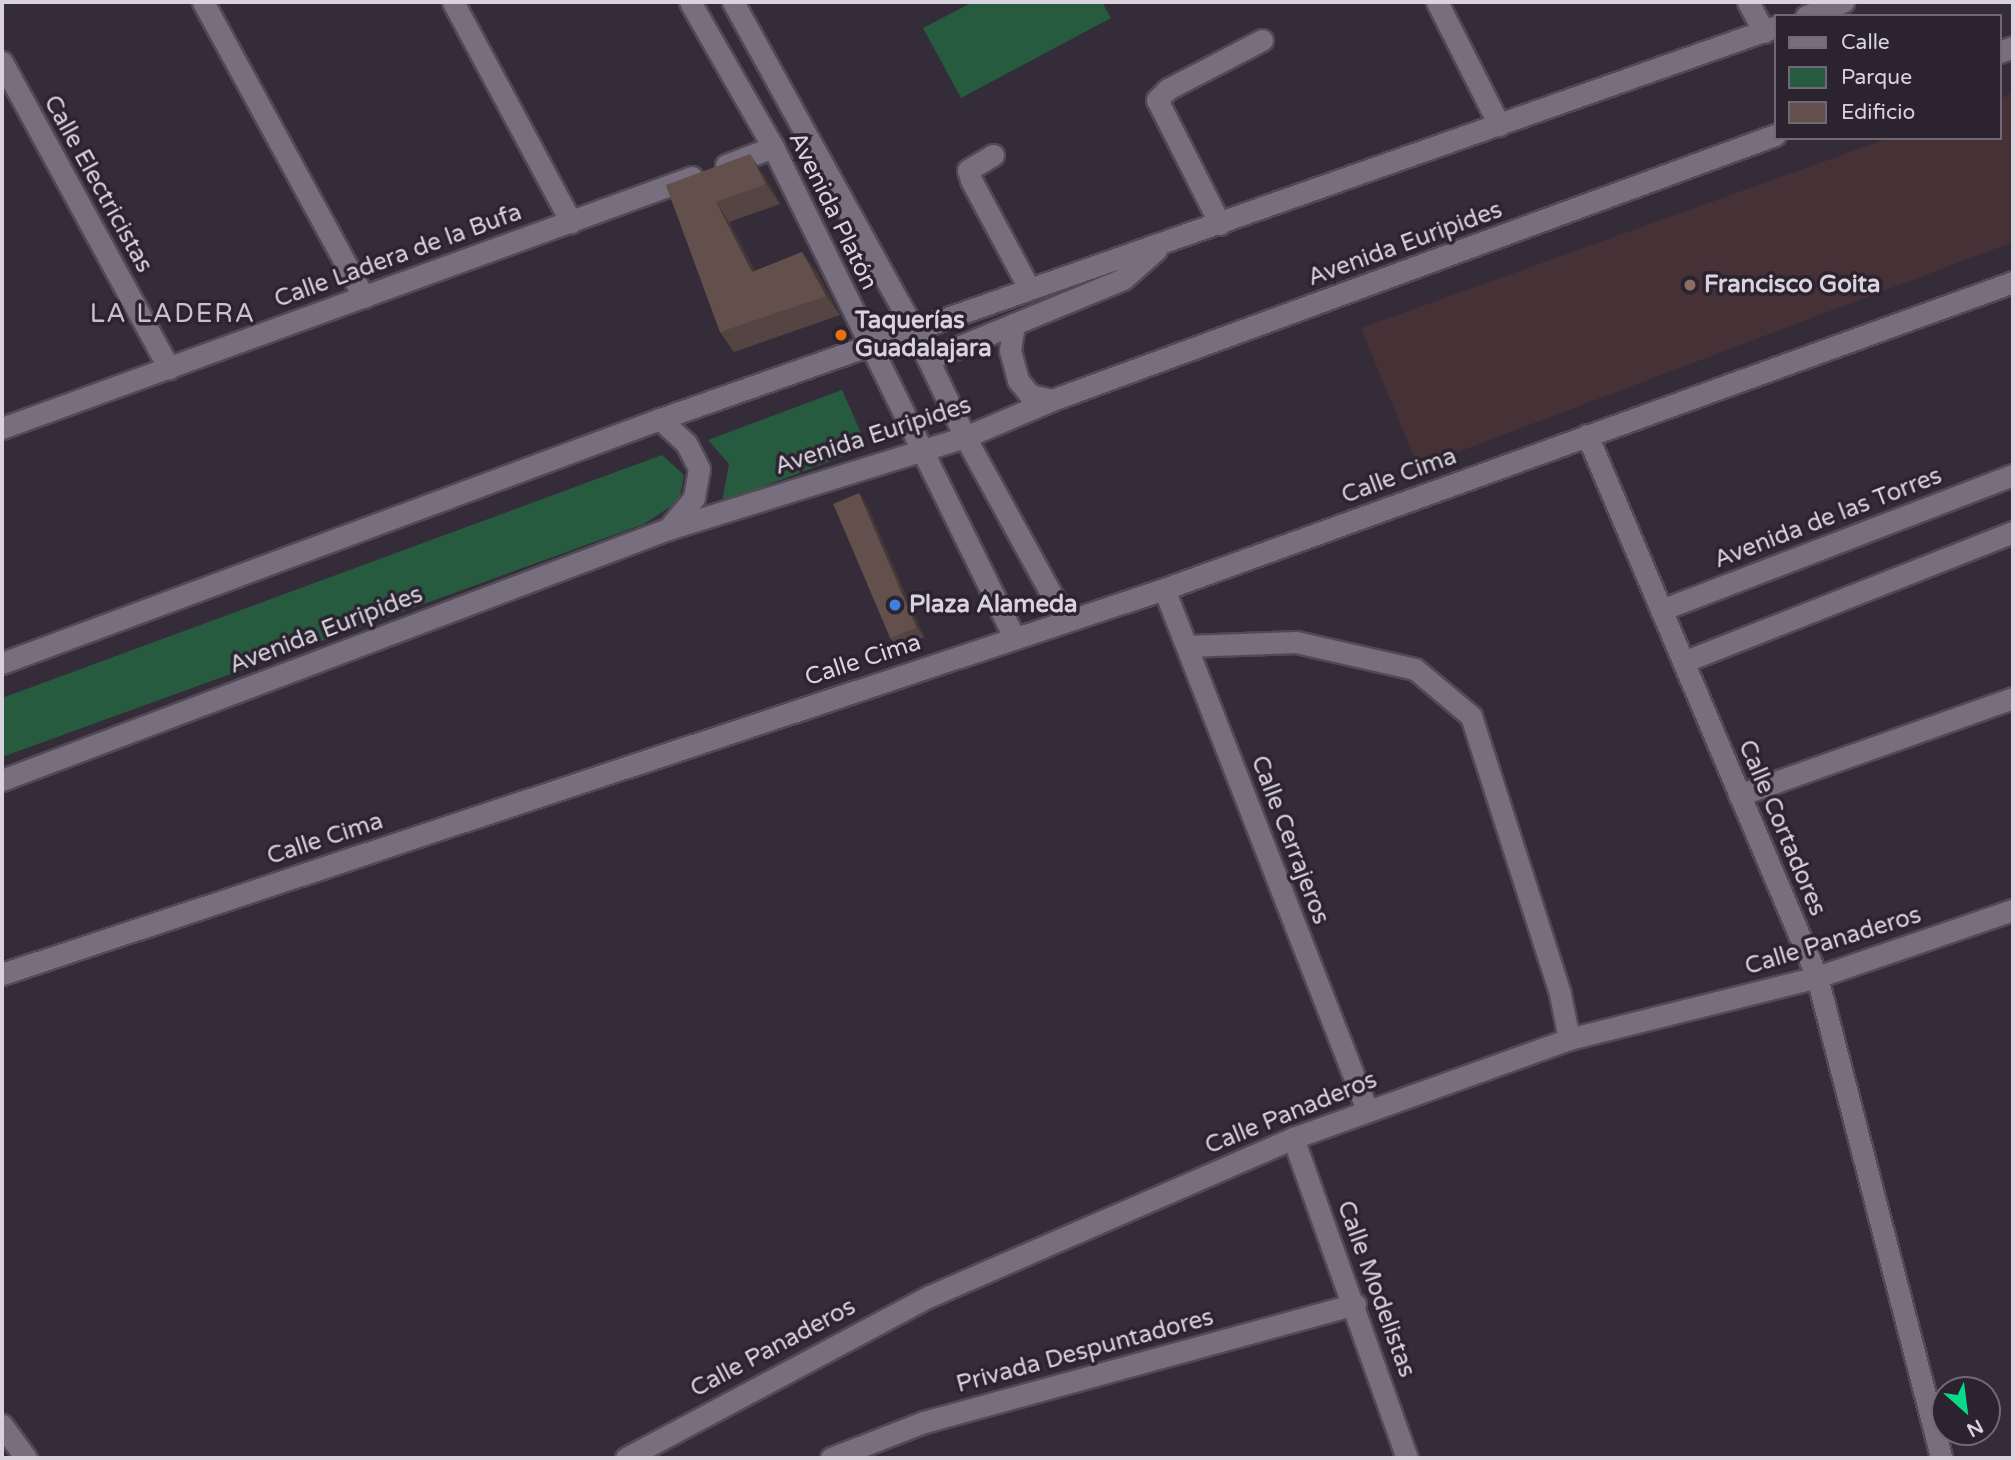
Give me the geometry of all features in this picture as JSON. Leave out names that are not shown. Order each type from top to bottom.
[{"type":"street","points":[[204,2],[364,297]]},
{"type":"street","points":[[453,2],[571,222]]},
{"type":"street","name":"Avenida Platón","points":[[690,2],[773,147],[870,346],[925,449],[1014,637]]},
{"type":"street","name":"Avenida Platón","points":[[733,2],[915,332],[965,438],[1065,619]]},
{"type":"street","points":[[1437,2],[1499,125]]},
{"type":"street","points":[[2,663],[660,419],[915,332],[1029,288],[1163,244],[1770,30],[1748,2]]},
{"type":"street","points":[[1811,14],[1843,2]]},
{"type":"street","points":[[1220,224],[1157,100],[1168,89],[1262,40]]},
{"type":"street","name":"Calle Electricistas","points":[[2,62],[169,368]]},
{"type":"street","name":"Avenida Euripides","points":[[2,780],[668,529],[965,438],[1052,400],[1773,136]]},
{"type":"street","name":"Calle Ladera de la Bufa","points":[[2,428],[773,147]]},
{"type":"street","points":[[993,155],[968,170],[1029,288]]},
{"type":"street","points":[[929,359],[1123,279],[1163,244]]},
{"type":"street","name":"Calle Cima","points":[[2,974],[1065,619],[1164,589],[2013,282]]},
{"type":"street","points":[[1013,324],[1010,350],[1018,380],[1030,396],[1052,400]]},
{"type":"street","name":"Avenida Euripides","points":[[660,419],[686,443],[699,469],[694,498],[668,529]]},
{"type":"street","name":"Calle Cortadores","points":[[1587,435],[1817,977],[1941,1458]]},
{"type":"street","name":"Avenida de las Torres","points":[[1661,610],[2013,475]]},
{"type":"street","points":[[1683,662],[2013,532]]},
{"type":"street","name":"Calle Cerrajeros","points":[[1164,589],[1367,1110]]},
{"type":"street","points":[[1186,646],[1296,642],[1415,669],[1471,716],[1560,994],[1569,1040]]},
{"type":"street","points":[[1739,795],[2013,698]]},
{"type":"street","name":"Calle Panaderos","points":[[626,1458],[930,1296],[1293,1138],[1569,1040],[1817,977],[2013,910]]},
{"type":"street","name":"Calle Modelistas","points":[[1293,1138],[1355,1304],[1407,1458]]},
{"type":"street","name":"Privada Despuntadores","points":[[831,1458],[924,1422],[1355,1304]]},
{"type":"street","points":[[2,1425],[26,1458]]},
{"type":"shaded area","name":"Francisco Goita","points":[[2013,93],[2013,242],[1418,467],[1361,328],[1883,140],[2001,140],[2001,98]]},
{"type":"green space","points":[[973,2],[1102,2],[1111,18],[961,98],[923,28]]},
{"type":"green space","points":[[842,390],[861,433],[849,454],[722,502],[729,464],[708,440]]},
{"type":"green space","points":[[662,455],[684,475],[679,501],[644,524],[2,757],[2,698]]},
{"type":"building","points":[[750,154],[766,184],[716,202],[752,272],[802,252],[826,296],[720,332],[666,185]]},
{"type":"building","name":"Plaza Alameda","points":[[859,493],[916,627],[890,638],[833,504]]},
{"type":"place","name":"Francisco Goita","points":[[1690,285]]},
{"type":"place","name":"Taquerías Guadalajara","points":[[841,335]]},
{"type":"place","name":"Plaza Alameda","points":[[895,605]]},
{"type":"district","name":"LA LADERA","points":[[173,314]]}]
